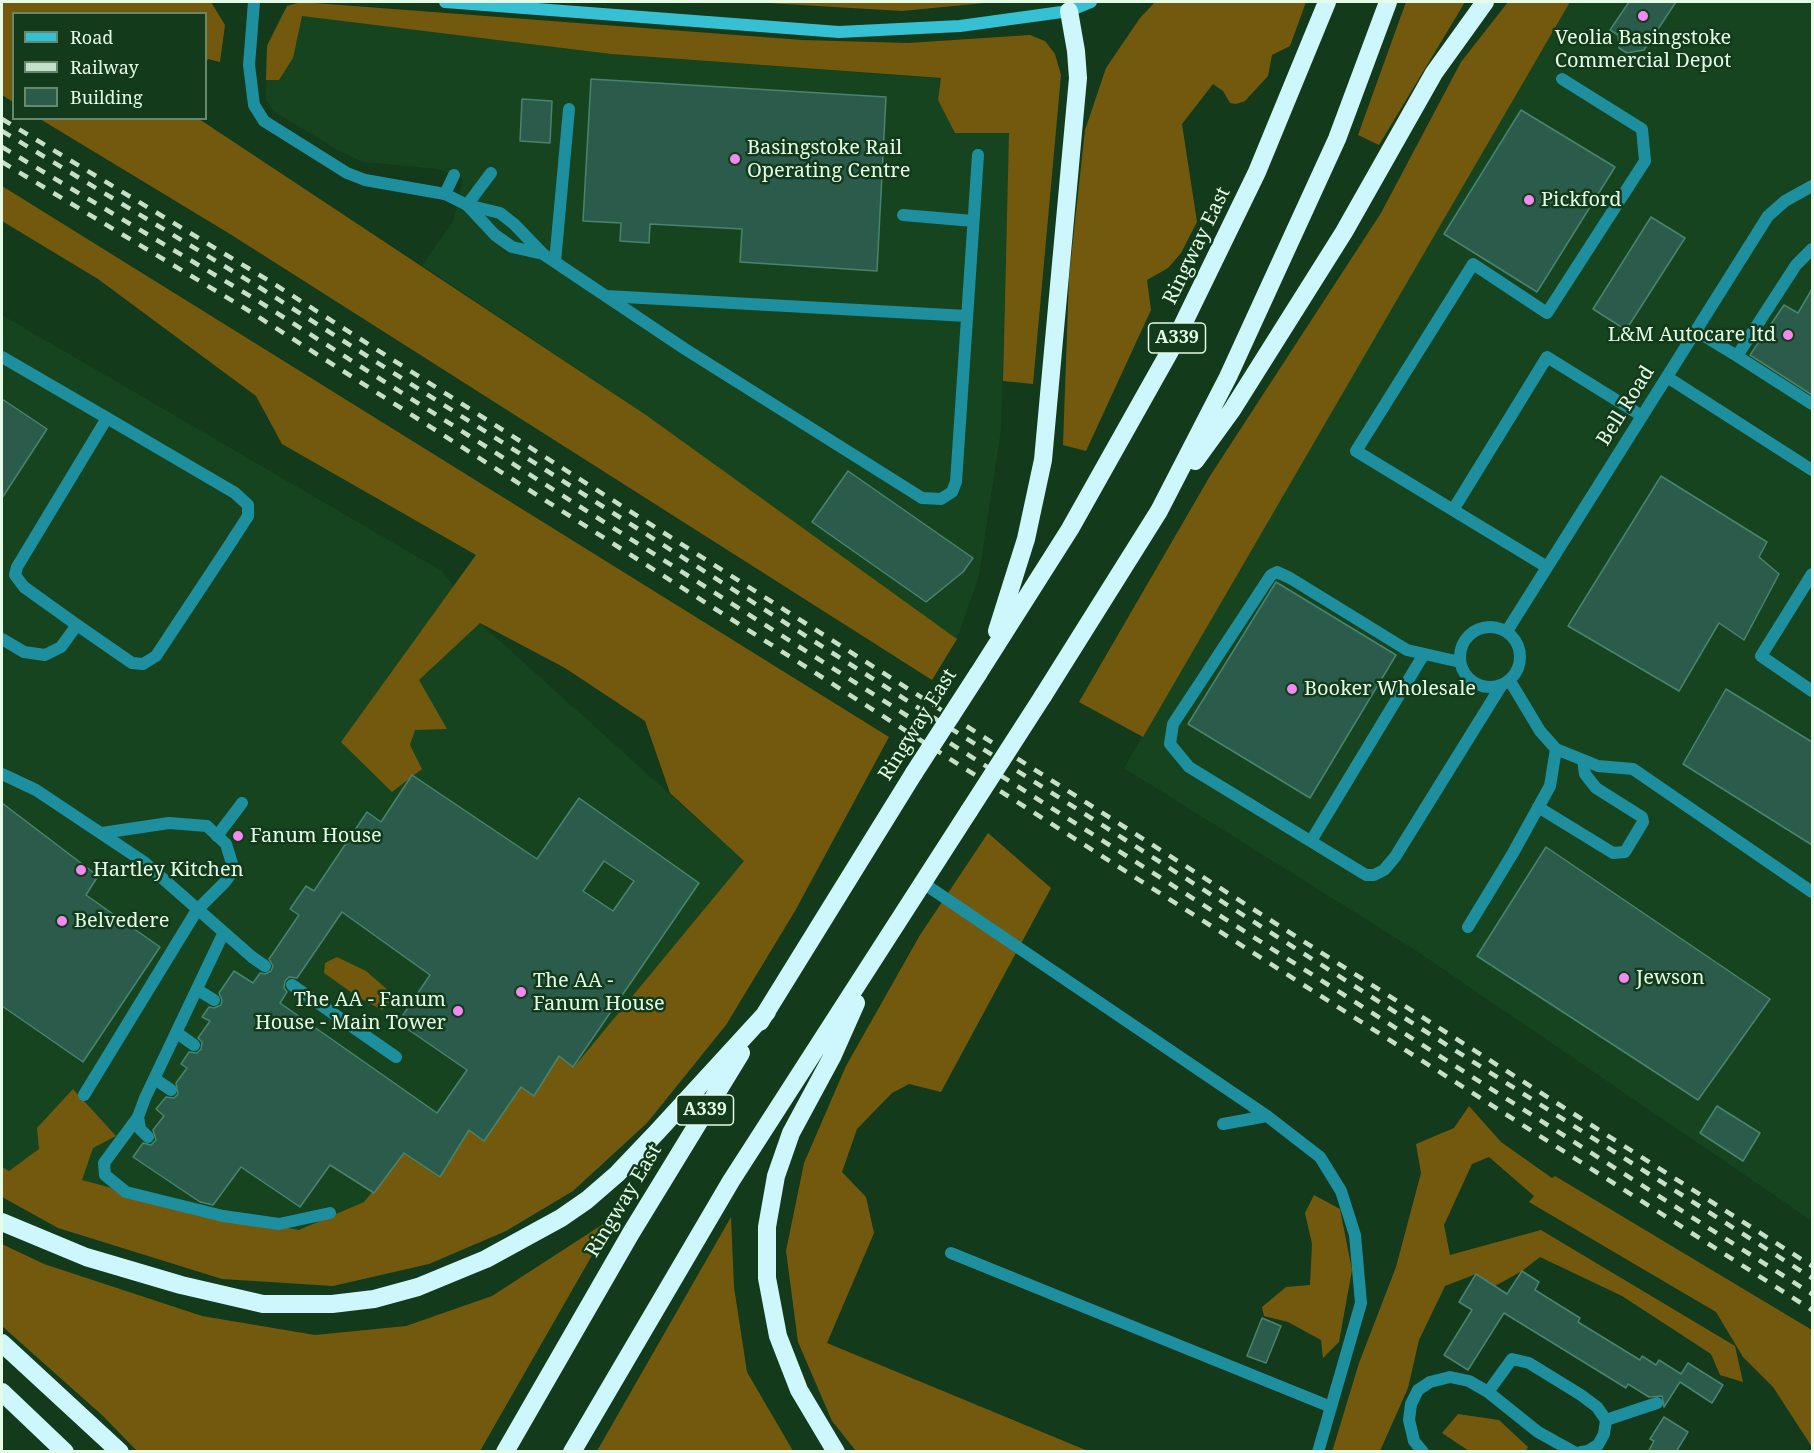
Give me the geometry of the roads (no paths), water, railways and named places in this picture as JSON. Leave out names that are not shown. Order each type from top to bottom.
[{"type":"highway","name":"Ringway East","points":[[505,1452],[648,1204],[914,773],[1070,529],[1170,351],[1257,172],[1327,2]]},
{"type":"highway","name":"A339","points":[[572,1452],[731,1181],[1043,696],[1159,511],[1254,324],[1297,231],[1337,139],[1388,2]]},
{"type":"highway","points":[[1159,511],[1232,410],[1344,232],[1434,73],[1485,2]]},
{"type":"highway","points":[[989,656],[1026,539],[1043,460],[1078,78],[1069,11]]},
{"type":"highway","points":[[836,1452],[799,1390],[778,1336],[767,1278],[767,1227],[776,1176],[791,1133],[832,1057],[875,957]]},
{"type":"highway","points":[[2,1222],[86,1257],[181,1285],[263,1304],[332,1304],[374,1299],[407,1290],[486,1259],[561,1218],[587,1200],[617,1174],[658,1131],[766,1012]]},
{"type":"highway","points":[[2,1343],[65,1398],[120,1452]]},
{"type":"highway","points":[[2,1392],[65,1452]]},
{"type":"street","points":[[254,2],[249,65],[254,105],[264,121],[347,173],[365,180],[445,194],[467,205],[500,213],[543,254],[606,297],[922,498],[941,499],[952,492],[956,482],[978,154]]},
{"type":"street","points":[[445,2],[839,32],[960,26],[1069,11],[1091,2]]},
{"type":"street","points":[[1547,567],[1356,451],[1473,264],[1547,313],[1645,161],[1642,129],[1562,79]]},
{"type":"street","points":[[555,262],[569,109]]},
{"type":"street","points":[[467,205],[491,172]]},
{"type":"street","points":[[445,194],[454,175]]},
{"type":"street","name":"Bell Road","points":[[1507,632],[1768,216],[1785,201],[1812,186]]},
{"type":"street","points":[[467,205],[495,235],[512,248],[543,254]]},
{"type":"street","points":[[903,214],[973,221]]},
{"type":"street","points":[[1737,356],[1796,265],[1812,249]]},
{"type":"street","points":[[606,297],[967,316]]},
{"type":"street","points":[[1696,331],[1812,404]]},
{"type":"street","points":[[2,357],[107,418],[241,497],[248,505],[249,513],[152,660],[143,664],[132,663],[24,588],[17,580],[15,571],[107,418]]},
{"type":"street","points":[[1453,510],[1547,357],[1642,416]]},
{"type":"street","points":[[1666,377],[1812,470]]},
{"type":"street","points":[[1460,662],[1407,650],[1277,572],[1271,575],[1173,724],[1170,744],[1190,767],[1366,875],[1374,875],[1384,870],[1395,856],[1444,777],[1519,667],[1520,650],[1507,632],[1487,627],[1476,630],[1464,644],[1460,662],[1466,676],[1478,686],[1506,683]]},
{"type":"street","points":[[1812,574],[1761,656],[1812,691]]},
{"type":"street","points":[[2,639],[24,652],[45,655],[61,647],[77,625]]},
{"type":"street","points":[[1311,841],[1424,654]]},
{"type":"street","points":[[1506,683],[1540,731],[1556,749],[1598,766],[1633,769],[1812,892]]},
{"type":"street","points":[[1468,927],[1550,786],[1556,749]]},
{"type":"street","points":[[1538,807],[1613,853],[1625,852],[1643,822],[1642,817],[1596,788],[1585,774],[1583,760]]},
{"type":"street","points":[[2,774],[36,790],[144,862],[223,934],[265,966]]},
{"type":"street","points":[[217,836],[243,803]]},
{"type":"street","points":[[84,1095],[196,910],[234,870],[226,844],[207,826],[169,823],[102,833]]},
{"type":"street","points":[[923,883],[1267,1116],[1320,1157],[1341,1191],[1355,1235],[1361,1303],[1318,1452]]},
{"type":"street","points":[[223,934],[138,1117],[104,1163],[105,1175],[126,1192],[223,1216],[279,1224],[330,1213]]},
{"type":"street","points":[[292,985],[396,1057]]},
{"type":"street","points":[[198,990],[214,1000]]},
{"type":"street","points":[[177,1033],[194,1045]]},
{"type":"street","points":[[154,1079],[171,1090]]},
{"type":"street","points":[[1223,1124],[1267,1116]]},
{"type":"street","points":[[138,1117],[140,1129],[148,1137]]},
{"type":"street","points":[[951,1253],[1331,1407]]},
{"type":"street","points":[[1488,1392],[1512,1359],[1529,1363],[1581,1395],[1596,1407],[1606,1420],[1605,1434],[1598,1445],[1581,1452]]},
{"type":"street","points":[[1423,1452],[1414,1440],[1409,1420],[1418,1390],[1430,1382],[1450,1377],[1469,1381],[1488,1392],[1538,1432],[1574,1452]]},
{"type":"street","points":[[1606,1420],[1657,1402]]},
{"type":"railway","points":[[2,119],[271,282],[1812,1266]]},
{"type":"railway","points":[[2,131],[262,289],[1812,1278]]},
{"type":"railway","points":[[2,147],[255,299],[1812,1294]]},
{"type":"railway","points":[[2,162],[246,309],[1812,1310]]},
{"type":"place","name":"Veolia Basingstoke Commercial Depot","points":[[1643,16]]},
{"type":"place","name":"Basingstoke Rail Operating Centre","points":[[735,159]]},
{"type":"place","name":"Pickford","points":[[1529,200]]},
{"type":"place","name":"L&M Autocare ltd","points":[[1788,335]]},
{"type":"place","name":"Booker Wholesale","points":[[1292,689]]},
{"type":"place","name":"Fanum House","points":[[238,836]]},
{"type":"place","name":"Hartley Kitchen","points":[[81,870]]},
{"type":"place","name":"Belvedere","points":[[62,921]]},
{"type":"place","name":"Jewson","points":[[1624,978]]},
{"type":"place","name":"The AA - Fanum House","points":[[521,992]]},
{"type":"place","name":"The AA - Fanum House - Main Tower","points":[[458,1011]]}]
